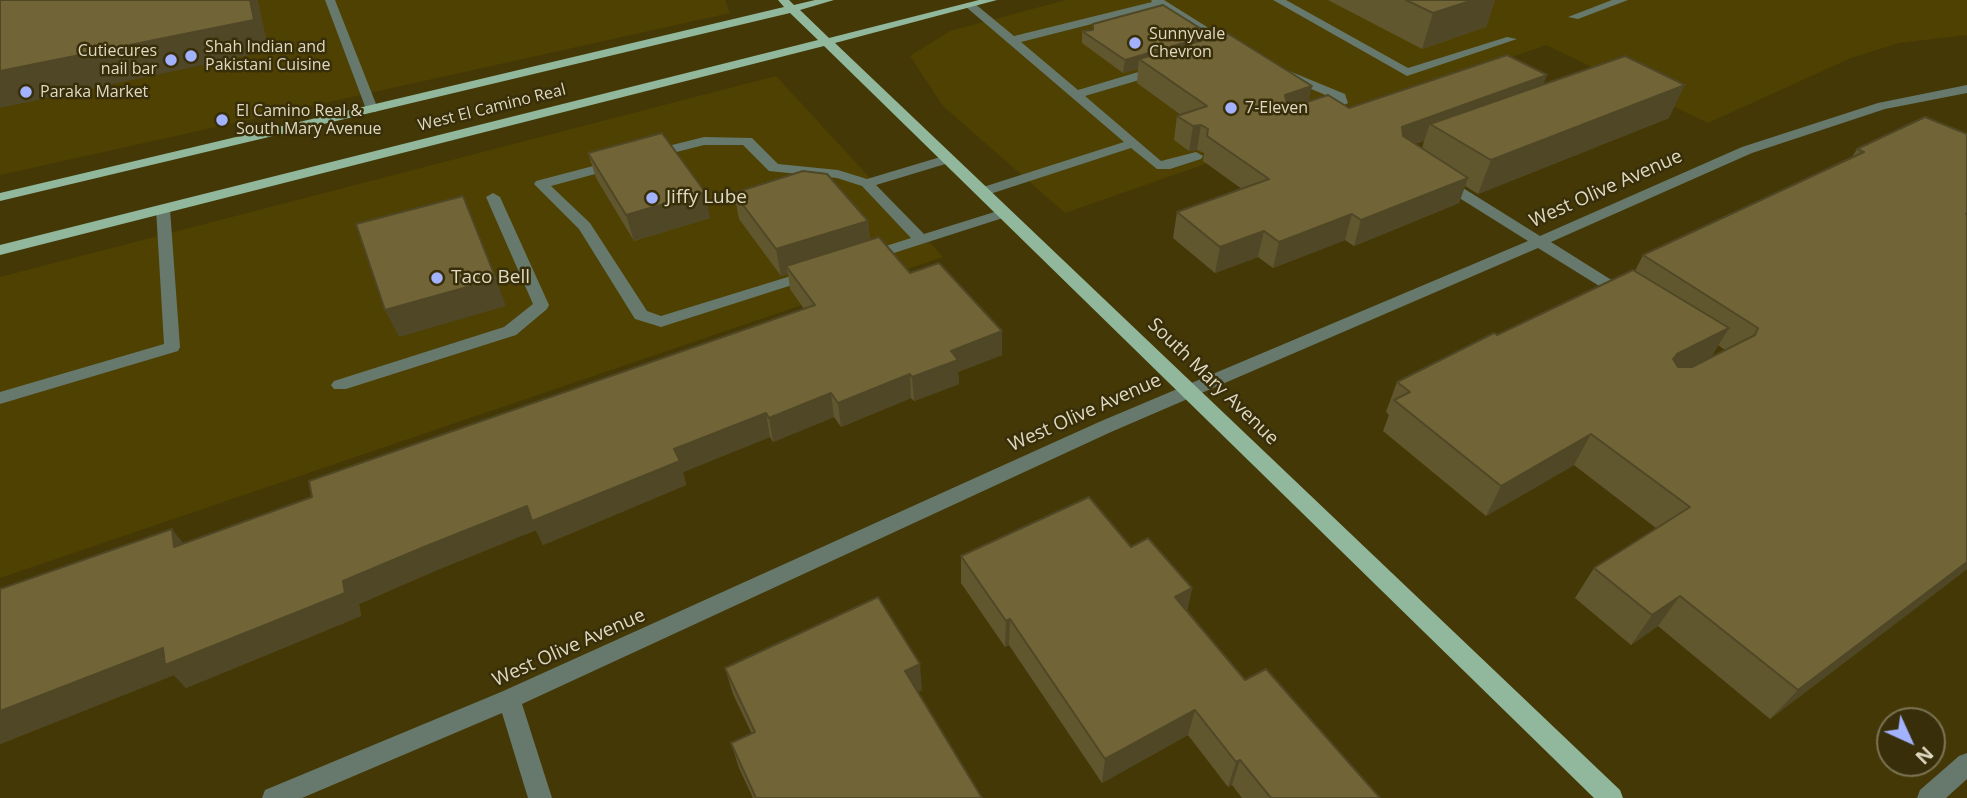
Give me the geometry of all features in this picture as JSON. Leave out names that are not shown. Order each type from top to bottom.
[{"type":"main road","name":"West El Camino Real","points":[[0,197],[372,109],[787,4],[830,0]]},
{"type":"main road","name":"West El Camino Real","points":[[0,250],[992,0]]},
{"type":"main road","name":"South Mary Avenue","points":[[787,4],[1611,798]]},
{"type":"street","points":[[330,0],[372,109]]},
{"type":"street","points":[[1278,0],[1407,72],[1511,39]]},
{"type":"street","points":[[1574,17],[1623,0]]},
{"type":"street","points":[[1014,40],[1158,1],[1233,50]]},
{"type":"street","points":[[970,5],[1157,165],[1170,165],[1196,156]]},
{"type":"street","points":[[1120,13],[1135,25]]},
{"type":"street","points":[[1069,26],[1087,38]]},
{"type":"street","points":[[1124,65],[1140,76]]},
{"type":"street","points":[[1076,95],[1175,65]]},
{"type":"street","points":[[1278,70],[1341,97],[1342,103],[1309,117]]},
{"type":"street","name":"West Olive Avenue","points":[[274,798],[509,698],[1188,390],[1539,242],[1746,150],[1882,106],[1967,89]]},
{"type":"street","points":[[831,269],[661,322],[641,316],[585,226],[541,184],[704,141],[747,141],[774,168],[838,174],[867,183],[922,240]]},
{"type":"street","points":[[982,192],[1133,143]]},
{"type":"street","points":[[867,183],[947,159]]},
{"type":"street","points":[[1425,171],[1633,300]]},
{"type":"street","points":[[340,385],[510,331],[541,305],[493,197]]},
{"type":"street","points":[[0,398],[173,348],[163,209]]},
{"type":"street","points":[[857,260],[1004,214]]},
{"type":"street","points":[[509,698],[540,798]]},
{"type":"street","points":[[1929,798],[1967,764]]},
{"type":"shaded area","points":[[0,0],[725,0],[730,13],[0,175]]},
{"type":"shaded area","points":[[1066,0],[1967,0],[1967,35],[1899,43],[1851,58],[1708,123],[1546,45],[1065,213],[943,106],[910,56],[950,31]]},
{"type":"shaded area","points":[[776,76],[943,257],[0,578],[0,277]]},
{"type":"building","points":[[0,0],[250,0],[254,20],[0,71]]},
{"type":"building","points":[[1406,0],[1473,0],[1433,13]]},
{"type":"building","name":"Sunnyvale Chevron","points":[[1163,5],[1211,35],[1125,60],[1082,31],[1093,30],[1093,24]]},
{"type":"building","points":[[1227,33],[1312,86],[1285,95],[1287,105],[1298,105],[1328,95],[1349,108],[1507,55],[1547,75],[1402,127],[1403,136],[1468,178],[1361,220],[1352,214],[1279,242],[1264,231],[1220,247],[1177,212],[1269,179],[1207,136],[1208,129],[1201,125],[1193,126],[1177,116],[1207,106],[1139,59]]},
{"type":"building","points":[[1625,56],[1685,85],[1491,160],[1430,124]]},
{"type":"building","points":[[1925,117],[1967,134],[1967,562],[1798,690],[1680,596],[1652,615],[1594,568],[1690,507],[1591,434],[1501,486],[1394,400],[1410,392],[1397,382],[1494,333],[1497,335],[1633,270],[1729,328],[1677,354],[1673,359],[1678,367],[1692,367],[1755,335],[1758,328],[1643,255],[1864,152],[1857,149]]},
{"type":"building","points":[[662,133],[705,192],[626,215],[588,153]]},
{"type":"building","points":[[803,171],[827,174],[868,221],[776,249],[734,193]]},
{"type":"building","name":"Taco Bell","points":[[463,196],[496,279],[385,310],[356,224]]},
{"type":"building","points":[[879,237],[910,273],[939,263],[1002,331],[951,351],[958,360],[912,377],[910,374],[838,403],[831,393],[769,418],[766,413],[674,449],[680,461],[532,521],[527,506],[424,547],[343,581],[345,593],[165,665],[163,648],[0,711],[0,589],[172,529],[174,547],[312,497],[309,481],[815,305],[786,266]]},
{"type":"building","points":[[1089,497],[1131,547],[1148,538],[1192,588],[1175,597],[1245,680],[1266,669],[1380,798],[1271,798],[1240,760],[1236,762],[1195,710],[1105,759],[1010,619],[1006,621],[961,556]]},
{"type":"building","points":[[878,597],[920,664],[905,671],[982,798],[756,798],[731,743],[755,732],[725,668]]},
{"type":"place","name":"Sunnyvale Chevron","points":[[1135,43]]},
{"type":"place","name":"Shah Indian and Pakistani Cuisine","points":[[191,56]]},
{"type":"place","name":"Cutiecures nail bar","points":[[171,60]]},
{"type":"place","name":"Paraka Market","points":[[26,92]]},
{"type":"place","name":"7-Eleven","points":[[1231,108]]},
{"type":"place","name":"El Camino Real & South Mary Avenue","points":[[222,120]]},
{"type":"place","name":"Jiffy Lube","points":[[652,198]]},
{"type":"place","name":"Taco Bell","points":[[437,278]]}]
